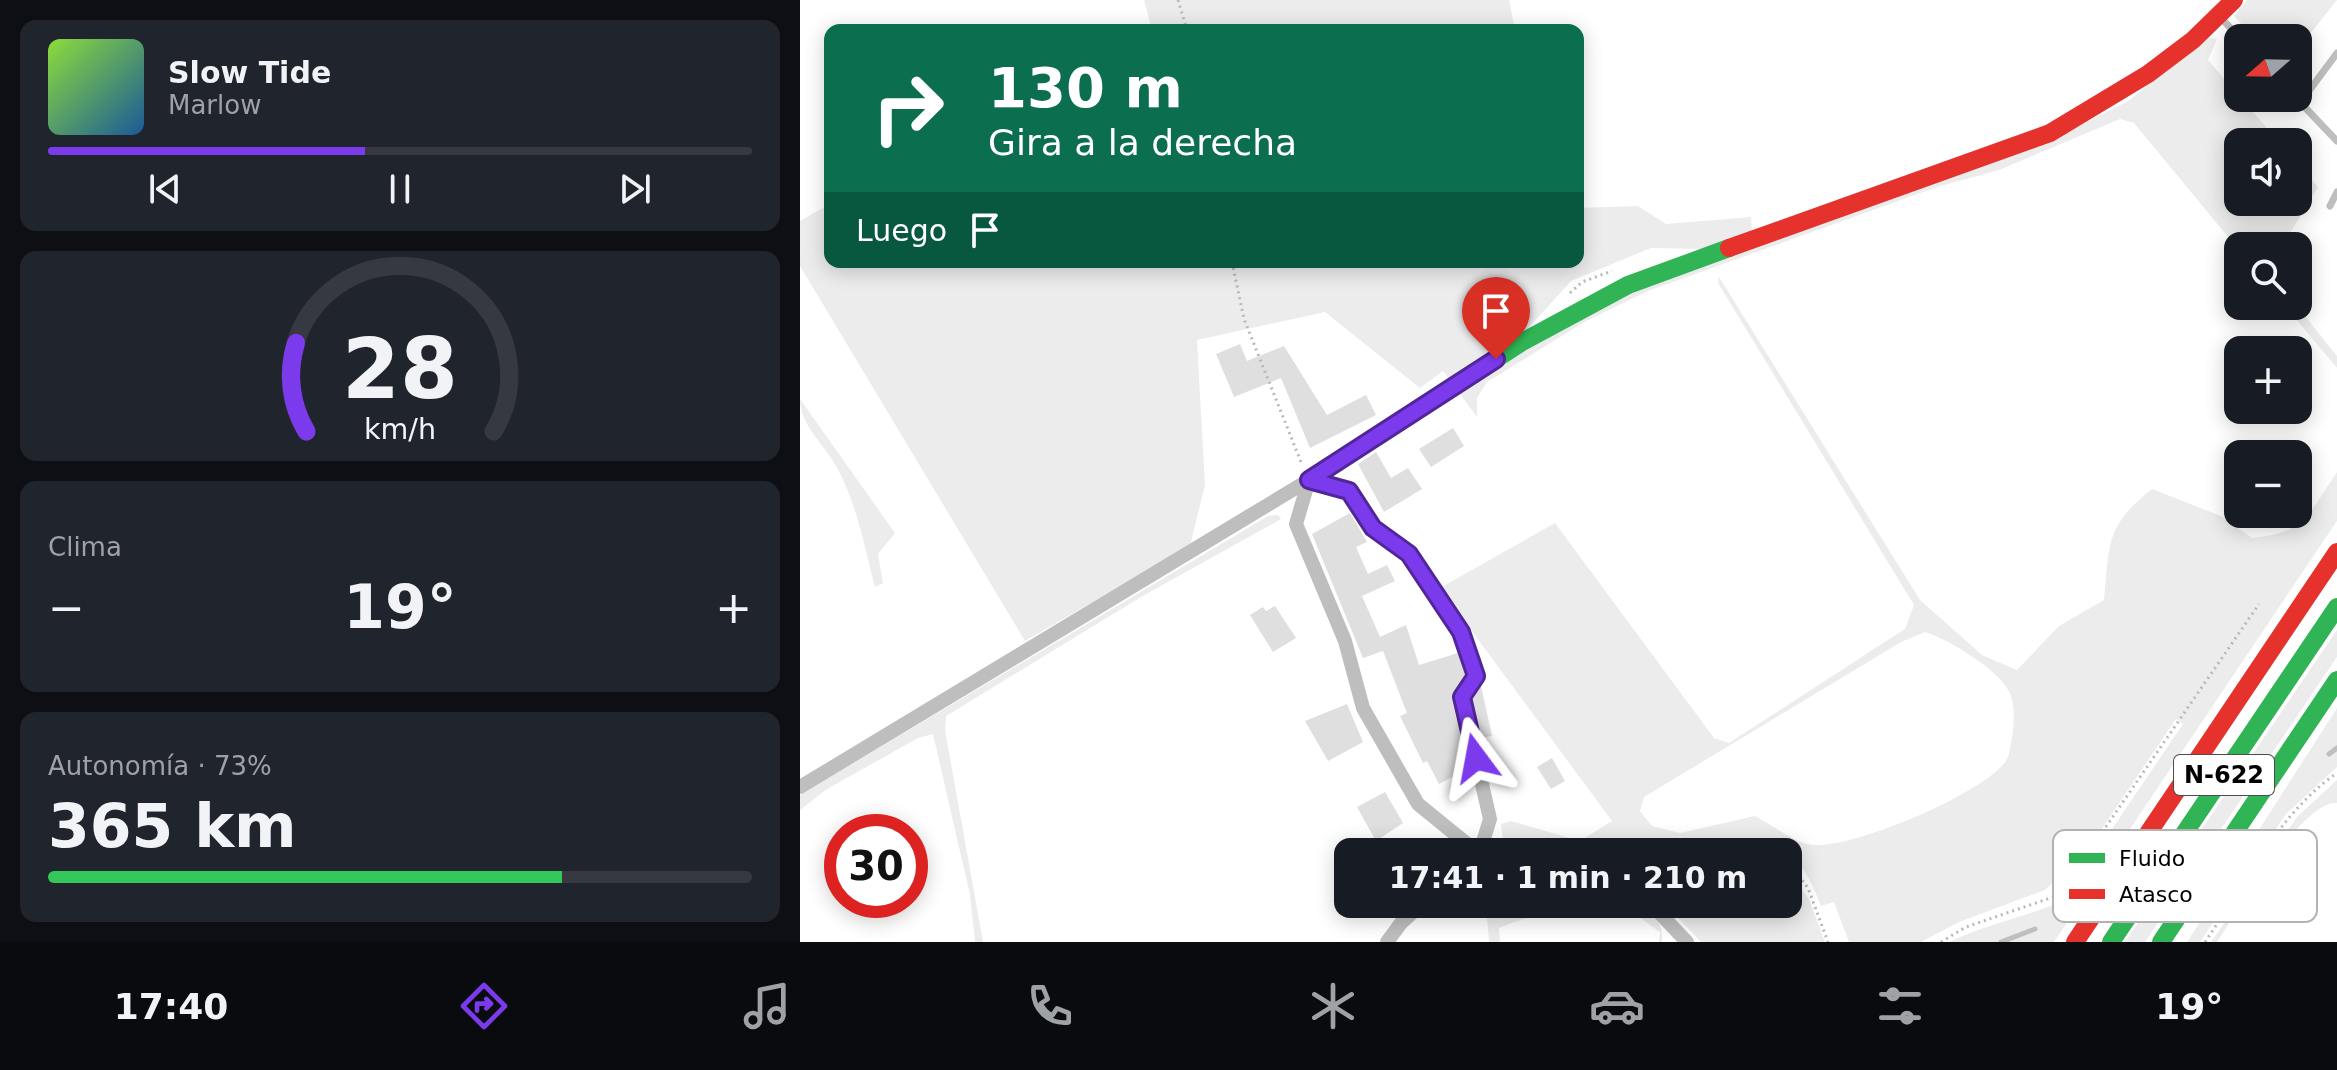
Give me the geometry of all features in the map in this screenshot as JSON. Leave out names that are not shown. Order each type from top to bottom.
[{"type":"main road","points":[[1309,480],[1522,342],[1628,285],[2050,133],[2158,67],[2234,0]]},
{"type":"main road","points":[[2150,830],[2337,552]]},
{"type":"main road","name":"N-622","points":[[2187,830],[2337,607]]},
{"type":"main road","name":"N-622","points":[[2236,830],[2337,680]]},
{"type":"main road","points":[[2075,942],[2088,922]]},
{"type":"main road","name":"N-622","points":[[2111,942],[2124,922]]},
{"type":"main road","name":"N-622","points":[[2161,942],[2174,922]]},
{"type":"street","points":[[800,787],[1309,480],[1349,491],[1373,528],[1409,554],[1461,632],[1476,676],[1462,697],[1490,819],[1484,838]]},
{"type":"street","points":[[1309,480],[1296,524],[1345,641],[1363,708],[1418,804],[1461,838]]},
{"type":"street","points":[[1387,942],[1407,918]]},
{"type":"street","points":[[1664,918],[1687,942]]},
{"type":"lane","points":[[2219,16],[2227,24]]},
{"type":"lane","points":[[2312,83],[2337,53]]},
{"type":"lane","points":[[2309,112],[2337,141]]},
{"type":"lane","points":[[2330,206],[2337,192]]},
{"type":"path","points":[[1178,0],[1185,24]]},
{"type":"path","points":[[1233,268],[1244,319],[1309,480]]},
{"type":"path","points":[[2104,830],[2259,604]]},
{"type":"path","points":[[2281,830],[2337,773]]},
{"type":"path","points":[[1802,880],[1808,888],[1828,942]]},
{"type":"path","points":[[1941,942],[1966,927],[2053,897]]},
{"type":"path","points":[[2205,942],[2218,922]]},
{"type":"shaded area","points":[[1144,0],[1509,0],[1514,24],[1150,24]]},
{"type":"shaded area","points":[[2247,0],[2337,0],[2312,31],[2312,24],[2241,24],[2234,16]]},
{"type":"shaded area","points":[[2208,37],[2217,39],[2208,60],[2224,78],[2224,112],[2253,112],[2267,128],[2224,128],[2224,216],[2300,216],[2291,232],[2224,232],[2134,123],[2120,119],[1999,170],[1937,187],[1648,291],[1586,321],[1487,382],[1477,398],[1477,417],[1459,393],[1528,347],[1645,286],[2066,133],[2128,101]]},
{"type":"shaded area","points":[[2312,180],[2318,187],[2312,197]]},
{"type":"shaded area","points":[[1638,206],[1666,224],[1751,217],[1752,234],[1701,249],[1651,248],[1571,281],[1523,334],[1450,380],[1443,371],[1420,388],[1325,312],[1197,340],[1205,485],[1190,546],[1025,641],[800,266],[800,221],[824,207],[824,268],[1584,268],[1584,208]]},
{"type":"shaded area","points":[[1719,277],[1920,600],[1982,655],[2017,670],[2059,626],[2104,600],[2109,550],[2117,526],[2136,502],[2152,489],[2221,516],[2224,528],[2238,528],[2252,538],[2291,528],[2312,528],[2312,510],[2337,472],[2337,521],[2129,830],[2111,830],[2183,724],[2176,719],[2101,830],[2053,830],[2053,883],[2045,890],[1959,922],[1921,942],[1849,942],[1834,902],[1821,906],[1802,868],[1802,842],[1814,845],[1833,844],[1858,838],[1946,803],[1993,774],[2006,761],[2010,750],[2014,711],[2006,687],[1987,667],[1960,649],[1925,632],[1901,642],[1644,797],[1640,811],[1652,826],[1680,833],[1755,816],[1794,838],[1585,838],[1612,821],[1440,588],[1555,523],[1714,738],[1729,743],[1905,629],[1914,605],[1718,283]]},
{"type":"shaded area","points":[[2297,320],[2308,320],[2337,356],[2337,368],[2312,336]]},
{"type":"shaded area","points":[[800,399],[895,533],[878,554],[883,583],[875,587],[846,487],[807,423]]},
{"type":"shaded area","points":[[1278,515],[1281,519],[1141,597],[946,716],[945,730],[983,942],[975,942],[970,895],[933,734],[918,738],[827,789],[800,810],[800,795],[1268,516]]},
{"type":"shaded area","points":[[2337,630],[2337,657],[2220,830],[2201,830]]},
{"type":"shaded area","points":[[2337,708],[2337,767],[2286,814],[2275,830],[2259,830]]},
{"type":"shaded area","points":[[2337,780],[2337,803],[2323,807],[2297,830],[2288,830],[2297,817]]},
{"type":"shaded area","points":[[1511,821],[1570,838],[1503,838],[1501,824]]},
{"type":"shaded area","points":[[1802,889],[1809,899],[1825,942],[1701,942],[1678,918],[1802,918]]},
{"type":"shaded area","points":[[2053,904],[2053,922],[2067,922],[2054,942],[1949,942]]},
{"type":"shaded area","points":[[1487,918],[1527,918],[1499,928],[1500,942],[1489,942]]},
{"type":"shaded area","points":[[1640,918],[1656,919],[1662,933],[1662,942],[1659,942],[1660,932]]},
{"type":"shaded area","points":[[2139,922],[2158,922],[2145,942],[2125,942]]},
{"type":"shaded area","points":[[2200,922],[2213,922],[2200,942],[2187,942]]},
{"type":"shaded area","points":[[2225,922],[2230,922],[2217,942],[2211,942]]},
{"type":"building","points":[[1240,344],[1247,361],[1284,346],[1327,415],[1366,395],[1376,415],[1310,448],[1281,378],[1234,397],[1216,354]]},
{"type":"building","points":[[1453,428],[1464,446],[1431,467],[1419,449]]},
{"type":"building","points":[[1376,452],[1391,478],[1408,468],[1422,489],[1384,512],[1358,464]]},
{"type":"building","points":[[1350,513],[1367,542],[1356,547],[1368,574],[1387,565],[1395,581],[1362,596],[1380,637],[1406,625],[1419,665],[1458,653],[1465,675],[1452,699],[1468,769],[1439,784],[1427,761],[1423,763],[1400,716],[1407,713],[1383,651],[1363,658],[1312,534]]},
{"type":"building","points":[[1275,606],[1296,638],[1273,652],[1250,615],[1263,607],[1266,611]]},
{"type":"building","points":[[1481,686],[1492,736],[1482,738],[1473,699]]},
{"type":"building","points":[[1347,704],[1363,742],[1328,761],[1305,721]]},
{"type":"building","points":[[1552,758],[1565,781],[1551,789],[1537,767]]},
{"type":"building","points":[[1385,792],[1403,823],[1380,838],[1374,838],[1357,807]]},
{"type":"waterway","points":[[2329,754],[2337,748]]},
{"type":"waterway","points":[[2001,942],[2035,929]]},
{"type":"traffic: fast","points":[[1309,480],[1522,342],[1628,285],[1729,248]]},
{"type":"traffic: fast","points":[[2187,830],[2337,607]]},
{"type":"traffic: fast","points":[[2236,830],[2337,680]]},
{"type":"traffic: fast","points":[[2111,942],[2124,922]]},
{"type":"traffic: fast","points":[[2161,942],[2174,922]]},
{"type":"traffic: jam","points":[[1729,248],[2050,133],[2148,74],[2193,40],[2234,0]]},
{"type":"traffic: jam","points":[[2150,830],[2337,552]]},
{"type":"traffic: jam","points":[[2075,942],[2088,922]]},
{"type":"route","points":[[1476,758],[1462,697],[1476,676],[1461,632],[1409,554],[1373,528],[1349,491],[1309,480],[1496,359]]}]
